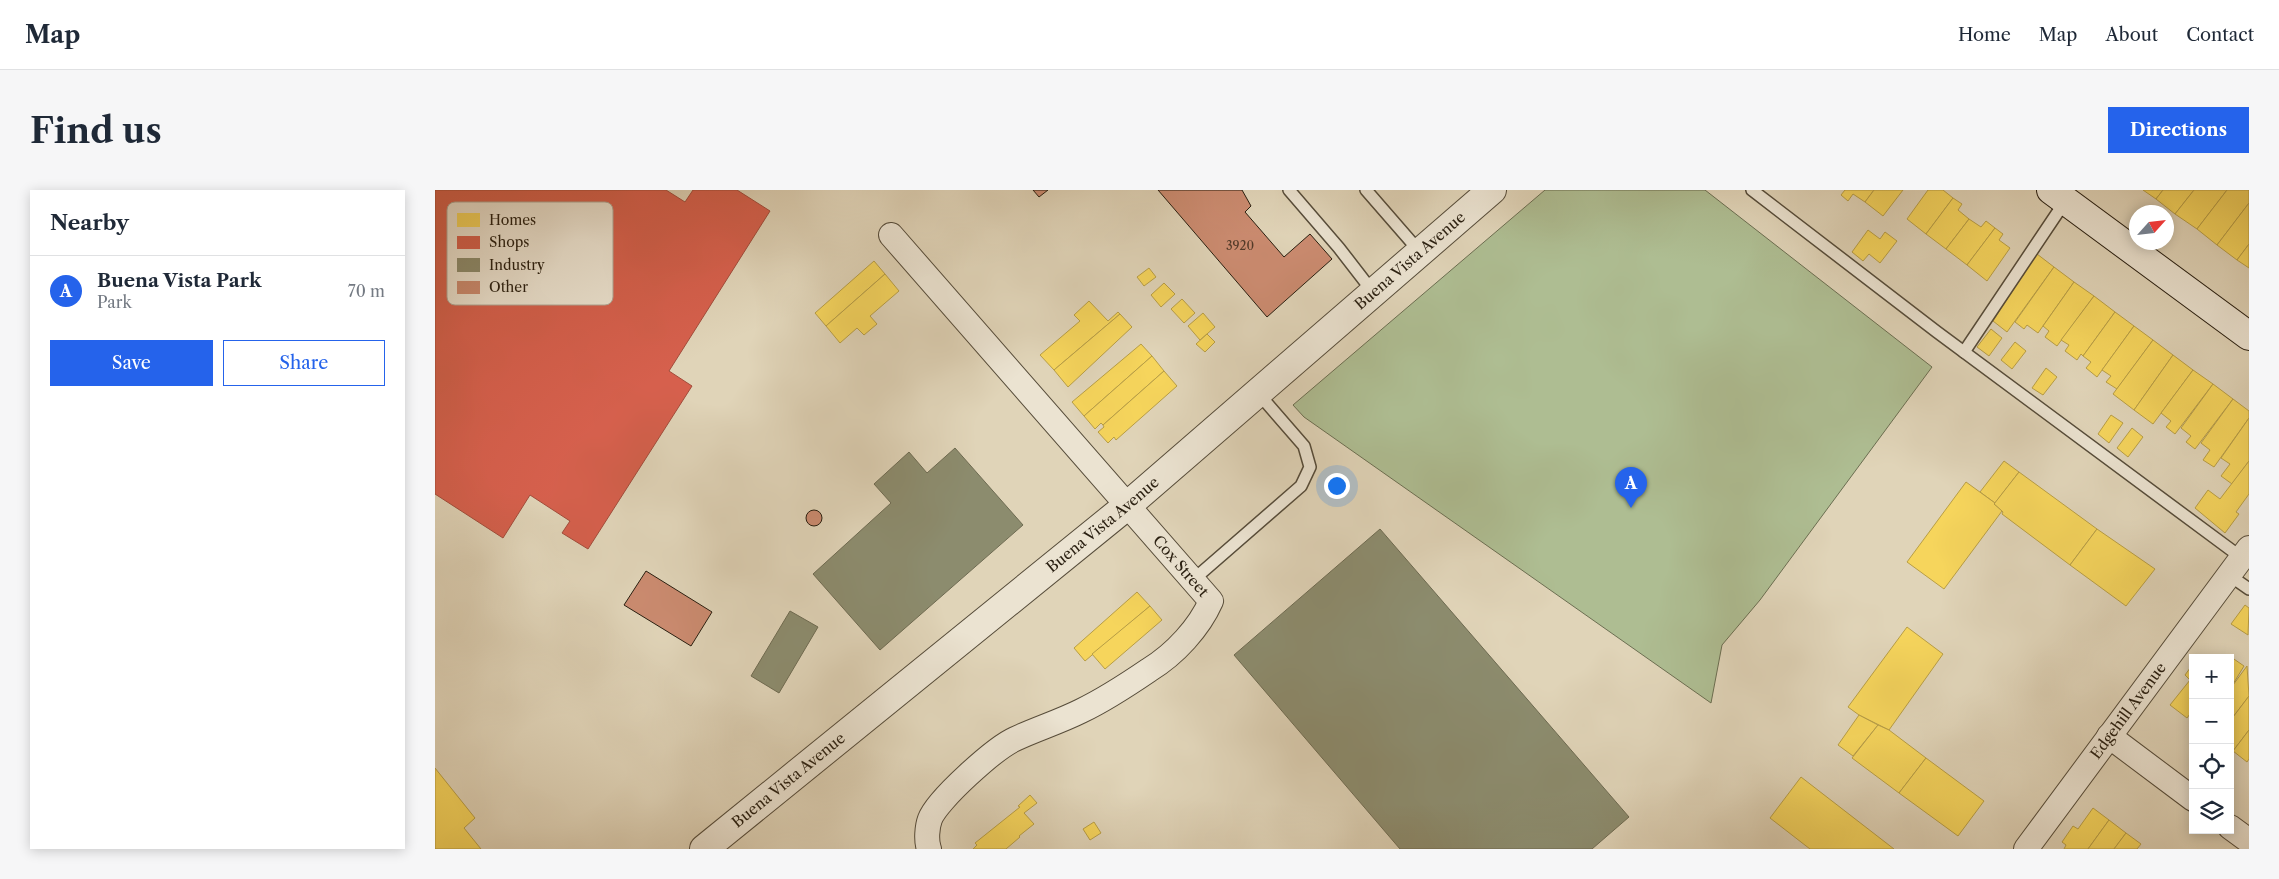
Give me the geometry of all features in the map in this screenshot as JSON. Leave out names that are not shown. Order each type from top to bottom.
[{"type":"street","name":"Buena Vista Avenue","points":[[704,849],[1128,505],[1492,190]]},
{"type":"street","points":[[2063,194],[2249,336]]},
{"type":"street","name":"Cox Street","points":[[891,235],[1211,601],[1204,618],[1156,665],[1082,711],[1014,740],[1000,748],[938,805],[930,819],[927,845],[929,849]]},
{"type":"street","name":"Edgehill Avenue","points":[[2027,849],[2240,560]]},
{"type":"street","points":[[2109,736],[2189,796]]},
{"type":"street","points":[[2234,830],[2249,841]]},
{"type":"lane","points":[[1289,190],[1339,248],[1373,292]]},
{"type":"lane","points":[[1366,190],[1420,252]]},
{"type":"lane","points":[[1752,190],[2240,560],[2249,589]]},
{"type":"lane","points":[[1964,352],[2063,194]]},
{"type":"lane","points":[[1193,580],[1301,486],[1310,467],[1304,446],[1257,393]]},
{"type":"green space","points":[[1545,190],[1705,190],[1932,367],[1760,600],[1722,645],[1711,703],[1304,417],[1293,405]]},
{"type":"building: Homes","points":[[1845,190],[1874,190],[1865,202],[1853,194],[1848,201],[1841,195]]},
{"type":"building: Homes","points":[[1874,190],[1903,190],[1883,216],[1865,202]]},
{"type":"building: Homes","points":[[1928,190],[1943,190],[1953,198],[1926,234],[1907,219]]},
{"type":"building: Homes","points":[[2143,190],[2163,190],[2156,199]]},
{"type":"building: Homes","points":[[2163,190],[2194,190],[2175,214],[2174,205],[2164,205],[2156,199]]},
{"type":"building: Homes","points":[[2194,190],[2227,190],[2197,229],[2175,214]]},
{"type":"building: Homes","points":[[2227,190],[2249,190],[2249,203],[2217,245],[2197,229]]},
{"type":"building: Homes","points":[[1953,198],[1962,204],[1958,210],[1969,219],[1946,249],[1926,234]]},
{"type":"building: Homes","points":[[2249,203],[2249,244],[2237,260],[2217,245]]},
{"type":"building: Homes","points":[[1969,219],[1981,227],[1986,221],[1995,228],[1967,265],[1946,249]]},
{"type":"building: Homes","points":[[1995,228],[2003,234],[1999,240],[2010,248],[1987,281],[1967,265]]},
{"type":"building: Homes","points":[[1868,230],[1880,239],[1885,232],[1897,241],[1880,263],[1869,254],[1863,261],[1852,252]]},
{"type":"building: Homes","points":[[2249,244],[2249,268],[2237,260]]},
{"type":"building: Homes","points":[[2037,254],[2054,267],[2007,332],[1993,321],[2013,290],[2010,288],[2019,274],[2023,276],[2029,262],[2031,263]]},
{"type":"building: Homes","points":[[874,261],[885,274],[826,326],[815,313]]},
{"type":"building: Homes","points":[[2054,267],[2074,282],[2038,333],[2027,325],[2024,329],[2015,322]]},
{"type":"building: Homes","points":[[1149,268],[1156,277],[1144,286],[1137,277]]},
{"type":"building: Homes","points":[[885,274],[899,291],[870,316],[877,324],[864,335],[857,328],[840,343],[826,326]]},
{"type":"building: Homes","points":[[2074,282],[2094,296],[2057,346],[2045,337],[2049,331],[2043,326]]},
{"type":"building: Homes","points":[[1164,283],[1175,294],[1161,307],[1151,295]]},
{"type":"building: Homes","points":[[2094,296],[2115,312],[2083,356],[2081,354],[2077,360],[2065,351],[2069,345],[2061,340]]},
{"type":"building: Homes","points":[[1182,299],[1195,313],[1184,323],[1171,309]]},
{"type":"building: Homes","points":[[1089,301],[1108,321],[1118,312],[1120,314],[1054,370],[1040,355],[1080,321],[1074,315]]},
{"type":"building: Homes","points":[[2115,312],[2134,326],[2097,377],[2086,368],[2091,362],[2083,356]]},
{"type":"building: Homes","points":[[1203,313],[1215,327],[1200,340],[1188,326]]},
{"type":"building: Homes","points":[[1120,314],[1132,327],[1068,387],[1054,370]]},
{"type":"building: Homes","points":[[2134,326],[2153,340],[2117,389],[2106,382],[2111,376],[2102,370]]},
{"type":"building: Homes","points":[[1991,329],[2002,338],[1989,356],[1977,347]]},
{"type":"building: Homes","points":[[1207,334],[1215,342],[1205,352],[1196,344]]},
{"type":"building: Homes","points":[[2153,340],[2173,355],[2134,410],[2113,394]]},
{"type":"building: Homes","points":[[2015,342],[2026,351],[2012,369],[2001,360]]},
{"type":"building: Homes","points":[[1141,344],[1152,356],[1084,416],[1072,402]]},
{"type":"building: Homes","points":[[2173,355],[2193,370],[2153,424],[2134,410]]},
{"type":"building: Homes","points":[[1152,356],[1164,371],[1103,425],[1101,423],[1095,429],[1084,416]]},
{"type":"building: Homes","points":[[2046,368],[2057,377],[2043,395],[2032,388]]},
{"type":"building: Homes","points":[[2193,370],[2213,384],[2175,434],[2166,427],[2171,421],[2161,413]]},
{"type":"building: Homes","points":[[1164,371],[1177,386],[1116,440],[1114,437],[1108,443],[1098,432],[1104,427],[1103,425]]},
{"type":"building: Homes","points":[[2213,384],[2233,399],[2195,449],[2186,442],[2191,436],[2181,428]]},
{"type":"building: Homes","points":[[2233,399],[2249,411],[2249,418],[2214,467],[2203,460],[2210,450],[2201,443]]},
{"type":"building: Homes","points":[[2111,415],[2123,423],[2109,443],[2098,434]]},
{"type":"building: Homes","points":[[2249,418],[2249,461],[2232,484],[2221,476],[2230,464],[2221,458]]},
{"type":"building: Homes","points":[[2132,428],[2143,437],[2128,457],[2117,448]]},
{"type":"building: Homes","points":[[2004,461],[2019,472],[1995,503],[1980,492]]},
{"type":"building: Homes","points":[[2249,461],[2249,494],[2236,512],[2239,514],[2225,533],[2195,508],[2208,490],[2220,499]]},
{"type":"building: Homes","points":[[2019,472],[2097,529],[2070,565],[2002,514],[2003,512],[1994,504]]},
{"type":"building: Homes","points":[[1966,482],[1995,503],[2002,511],[1944,589],[1907,562]]},
{"type":"building: Homes","points":[[2097,529],[2155,569],[2126,606],[2070,565]]},
{"type":"building: Homes","points":[[1137,592],[1150,606],[1085,661],[1074,648]]},
{"type":"building: Homes","points":[[2245,605],[2249,608],[2248,635],[2231,624]]},
{"type":"building: Homes","points":[[1150,606],[1162,620],[1105,669],[1092,654]]},
{"type":"building: Homes","points":[[1907,627],[1943,654],[1889,730],[1859,715],[1848,707]]},
{"type":"building: Homes","points":[[2234,659],[2244,666],[2234,682]]},
{"type":"building: Homes","points":[[2247,666],[2249,696],[2234,716],[2234,699],[2234,684]]},
{"type":"building: Homes","points":[[2189,670],[2189,679],[2185,675]]},
{"type":"building: Homes","points":[[2189,681],[2189,715],[2187,718],[2170,705]]},
{"type":"building: Homes","points":[[2249,696],[2249,730],[2234,750],[2234,744],[2234,716]]},
{"type":"building: Homes","points":[[1859,715],[1878,725],[1853,756],[1838,745]]},
{"type":"building: Homes","points":[[1878,725],[1889,730],[1926,758],[1899,793],[1852,758]]},
{"type":"building: Homes","points":[[2249,730],[2249,759],[2247,762],[2234,752]]},
{"type":"building: Homes","points":[[1926,758],[1984,801],[1958,836],[1899,793]]},
{"type":"building: Homes","points":[[435,768],[475,818],[464,828],[481,849],[435,849]]},
{"type":"building: Homes","points":[[1801,777],[1894,849],[1810,849],[1770,818]]},
{"type":"building: Homes","points":[[1030,795],[1037,803],[1024,813],[1034,824],[1006,849],[973,849],[977,845],[975,843],[1020,807],[1018,806]]},
{"type":"building: Homes","points":[[2093,808],[2109,820],[2088,849],[2064,849],[2066,845],[2062,842],[2073,826],[2078,829]]},
{"type":"building: Homes","points":[[2109,820],[2126,833],[2114,849],[2088,849]]},
{"type":"building: Homes","points":[[1094,822],[1101,833],[1090,840],[1083,829]]},
{"type":"building: Homes","points":[[2126,833],[2141,844],[2137,849],[2114,849]]},
{"type":"building: Shops","points":[[435,190],[666,190],[685,202],[693,190],[737,190],[770,211],[669,371],[692,386],[588,549],[562,533],[570,521],[530,495],[503,538],[435,494]]},
{"type":"building: Industry","points":[[955,448],[1023,525],[880,650],[813,574],[891,503],[874,484],[909,452],[927,473]]},
{"type":"building: Industry","points":[[1380,529],[1629,817],[1592,849],[1400,849],[1234,655]]},
{"type":"building: Industry","points":[[790,611],[818,627],[779,693],[751,676]]},
{"type":"building: Other","points":[[1033,190],[1048,190],[1039,197]]},
{"type":"building: Other","points":[[1158,190],[1242,190],[1251,206],[1245,212],[1284,257],[1310,234],[1332,259],[1267,317]]},
{"type":"building: Other","points":[[811,510],[817,510],[822,515],[820,524],[811,526],[806,521],[806,515]]},
{"type":"building: Other","points":[[646,571],[712,612],[691,646],[624,605]]},
{"type":"place","name":"Buena Vista Park","points":[[1631,508]]}]
